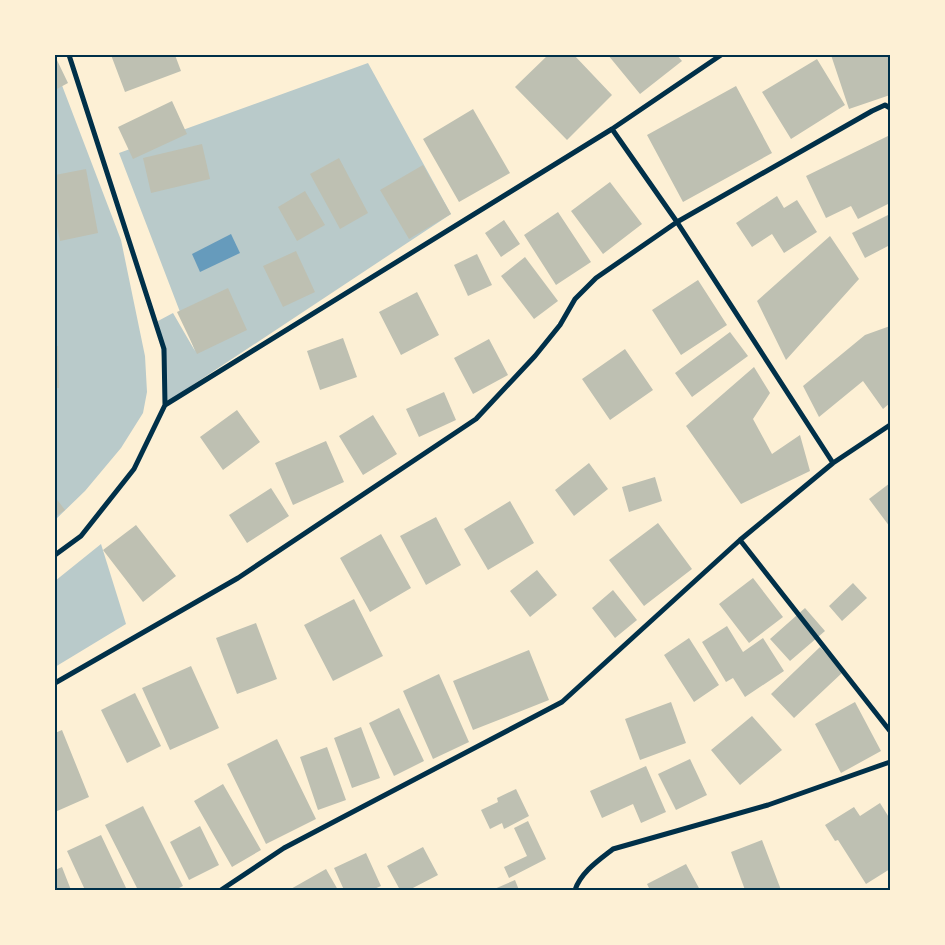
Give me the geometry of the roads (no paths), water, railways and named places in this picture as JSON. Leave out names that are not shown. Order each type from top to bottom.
[{"type":"street","points":[[55,555],[81,536],[134,468],[166,405],[164,349],[69,55]]},
{"type":"street","points":[[166,405],[612,129],[721,55]]},
{"type":"street","points":[[55,683],[238,578],[476,419],[535,356],[560,325],[575,300],[596,278],[677,222],[872,111],[885,105],[890,108]]},
{"type":"street","points":[[612,129],[677,222],[833,463]]},
{"type":"street","points":[[221,890],[284,848],[562,702],[740,540],[833,463],[890,425]]},
{"type":"street","points":[[740,540],[890,731]]},
{"type":"street","points":[[575,890],[593,865],[613,849],[768,806],[890,762]]},
{"type":"water","points":[[231,234],[240,253],[200,272],[192,254]]}]
